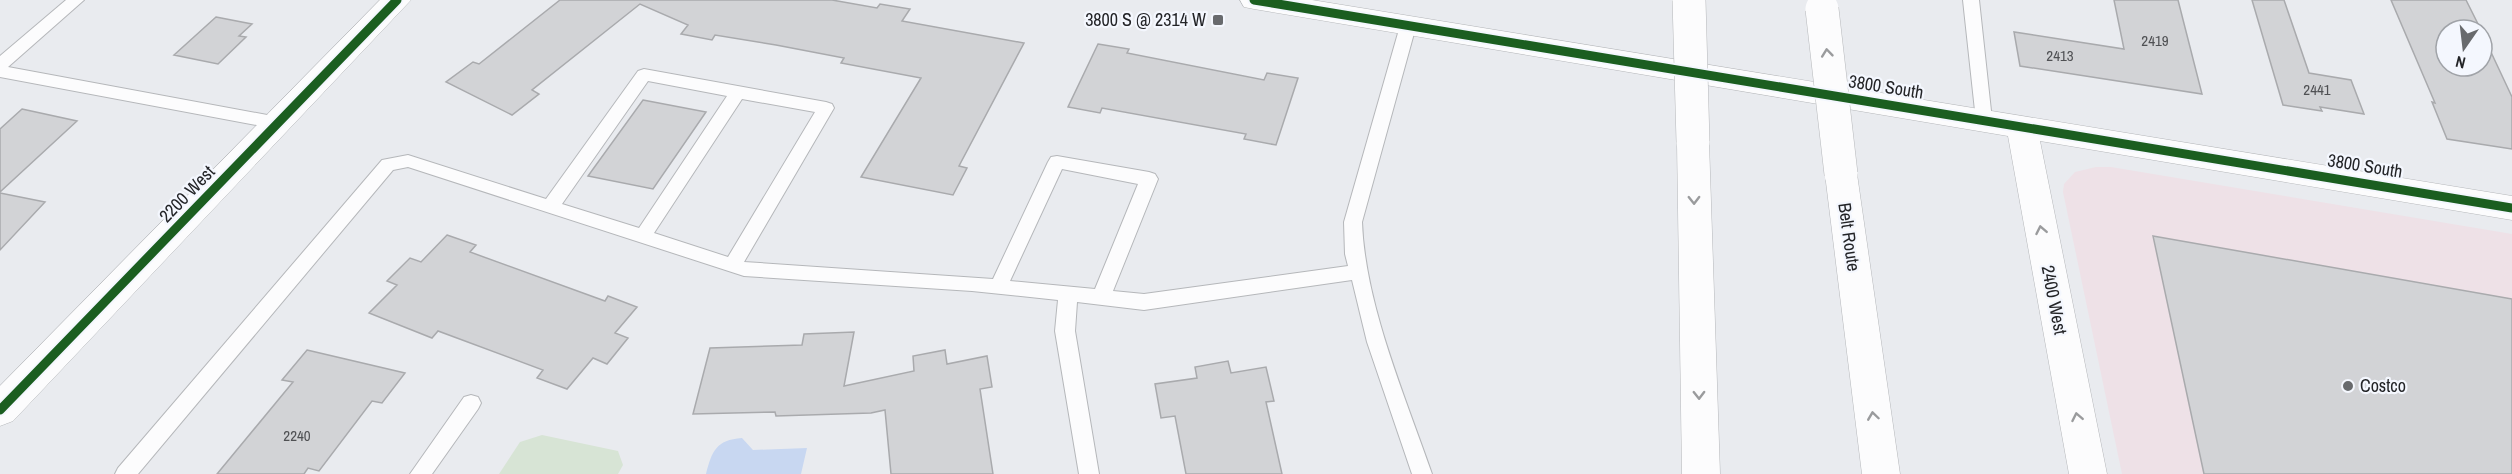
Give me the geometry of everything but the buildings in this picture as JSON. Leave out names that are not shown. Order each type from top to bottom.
[{"type":"main road","name":"2200 West","points":[[0,410],[397,0]]},
{"type":"main road","name":"3800 South","points":[[1254,0],[2512,208]]},
{"type":"main road","points":[[1689,0],[1701,474]]},
{"type":"main road","name":"Belt Route","points":[[1822,4],[1841,174],[1881,474]]},
{"type":"main road","name":"2400 West","points":[[2022,126],[2088,474]]},
{"type":"lane","points":[[0,64],[76,0]]},
{"type":"lane","points":[[1971,0],[1984,120]]},
{"type":"lane","points":[[1408,26],[1353,222],[1354,254],[1377,342],[1422,474]]},
{"type":"lane","points":[[0,71],[278,123]]},
{"type":"lane","points":[[550,207],[644,75],[826,108],[732,265]]},
{"type":"lane","points":[[643,236],[738,92]]},
{"type":"lane","points":[[125,474],[388,165],[408,161],[732,265],[778,273],[998,287],[1144,302],[1358,272]]},
{"type":"lane","points":[[998,287],[1056,162],[1149,179],[1101,298]]},
{"type":"lane","points":[[1068,294],[1065,331],[1089,474]]},
{"type":"lane","points":[[420,474],[471,403]]},
{"type":"shaded area","points":[[2096,167],[2111,167],[2512,234],[2512,474],[2122,474],[2063,192],[2064,184],[2075,172]]},
{"type":"green space","points":[[542,435],[618,451],[623,465],[618,474],[499,474],[520,442]]},
{"type":"water","points":[[742,438],[753,450],[807,448],[801,474],[706,474],[716,448],[726,441]]},
{"type":"cycle path","points":[[0,410],[397,0]]},
{"type":"cycle path","points":[[1254,0],[2512,208]]},
{"type":"place","name":"3800 S @ 2314 W","points":[[1218,20]]},
{"type":"place","name":"Costco","points":[[2348,386]]}]
